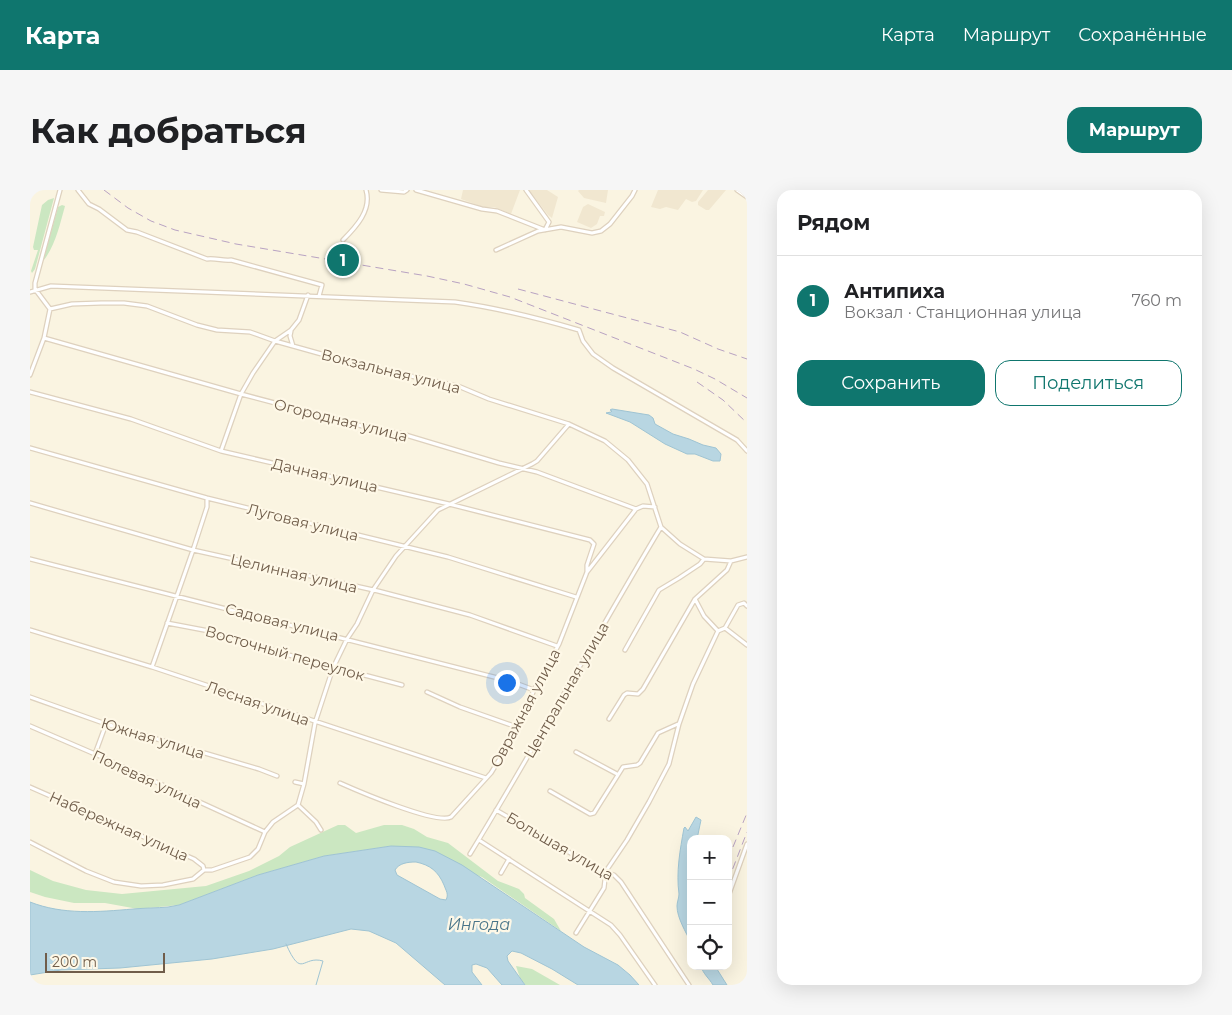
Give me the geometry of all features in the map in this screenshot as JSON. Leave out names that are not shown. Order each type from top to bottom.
[{"type":"street","points":[[30,375],[44,338],[50,309],[35,290],[36,274],[60,190]]},
{"type":"street","points":[[78,190],[89,204],[99,209],[127,230],[208,259],[231,260],[322,285],[319,296]]},
{"type":"street","points":[[343,240],[355,228],[364,214],[368,198],[366,190]]},
{"type":"street","points":[[381,190],[404,192],[407,190]]},
{"type":"street","points":[[416,190],[497,211],[545,230]]},
{"type":"street","points":[[526,190],[549,222],[545,230]]},
{"type":"street","points":[[496,250],[538,231],[561,227],[592,233],[601,231],[610,224],[635,190]]},
{"type":"street","points":[[737,190],[747,197]]},
{"type":"street","points":[[30,292],[51,286],[455,302],[491,307],[540,318],[579,330],[583,341],[593,354],[613,368],[737,440],[747,451]]},
{"type":"street","points":[[221,451],[241,394],[252,373],[275,341],[291,330],[299,320],[308,295]]},
{"type":"street","name":"Вокзальная улица","points":[[50,309],[72,304],[101,303],[147,306],[197,325],[218,330],[250,332],[275,341],[368,367],[458,386],[489,399],[569,424],[605,441],[628,460],[647,484],[662,527],[680,544],[704,559],[731,561],[747,557]]},
{"type":"street","points":[[291,330],[290,336],[293,346]]},
{"type":"street","name":"Огородная улица","points":[[44,338],[241,394],[381,431],[399,433],[499,463],[537,472],[636,509]]},
{"type":"street","name":"Дачная улица","points":[[30,392],[131,419],[221,451],[449,504],[590,540],[594,544],[587,565],[587,572]]},
{"type":"street","points":[[30,842],[86,871],[122,884],[163,885],[193,879],[204,870],[212,870],[250,857],[258,849],[265,832],[273,822],[298,806],[304,784],[314,722],[333,668],[372,590],[404,548],[438,510],[537,461],[569,424]]},
{"type":"street","name":"Луговая улица","points":[[30,448],[208,498],[404,548],[448,557],[576,597]]},
{"type":"street","points":[[152,667],[193,550],[207,507],[208,498]]},
{"type":"street","name":"Целинная улица","points":[[30,503],[193,550],[470,614],[557,646]]},
{"type":"street","points":[[636,509],[643,506],[654,507]]},
{"type":"street","name":"Овражная улица","points":[[340,784],[390,804],[445,819],[451,817],[491,773],[512,739],[534,690],[557,646],[587,572],[636,509]]},
{"type":"street","name":"Центральная улица","points":[[470,854],[662,527]]},
{"type":"street","name":"Садовая улица","points":[[30,558],[347,639],[534,690]]},
{"type":"street","points":[[625,650],[659,590],[680,578],[704,559]]},
{"type":"street","points":[[609,719],[624,695],[627,693],[638,694],[643,689],[695,599],[727,570],[731,561]]},
{"type":"street","points":[[695,599],[704,616],[718,631]]},
{"type":"street","points":[[576,933],[604,888],[606,871],[627,840],[669,764],[679,724],[693,684],[718,631],[725,628],[738,605],[744,603],[747,606]]},
{"type":"street","name":"Восточный переулок","points":[[167,623],[209,631],[333,668],[402,685]]},
{"type":"street","points":[[725,628],[747,645]]},
{"type":"street","name":"Лесная улица","points":[[30,630],[152,667],[486,778]]},
{"type":"street","points":[[427,692],[460,708],[517,726]]},
{"type":"street","name":"Южная улица","points":[[30,697],[106,724],[277,776]]},
{"type":"street","points":[[95,754],[106,724]]},
{"type":"street","points":[[550,791],[592,814],[597,810],[617,774],[623,767],[640,764],[658,733],[679,724]]},
{"type":"street","name":"Полевая улица","points":[[30,726],[265,832]]},
{"type":"street","points":[[576,752],[617,774]]},
{"type":"street","points":[[296,782],[304,784]]},
{"type":"street","name":"Набережная улица","points":[[30,787],[194,859],[203,866],[204,870]]},
{"type":"street","points":[[298,806],[316,822],[321,830]]},
{"type":"street","name":"Большая улица","points":[[496,810],[600,870],[606,871],[621,882],[689,985]]},
{"type":"street","points":[[479,840],[611,925],[655,985]]},
{"type":"street","points":[[732,886],[747,844]]},
{"type":"street","points":[[501,873],[509,860]]},
{"type":"shaded area","points":[[463,190],[520,190],[511,214],[494,207],[483,207],[461,199]]},
{"type":"shaded area","points":[[529,190],[547,190],[558,197],[552,218],[548,215]]},
{"type":"shaded area","points":[[579,190],[608,190],[606,203],[584,198]]},
{"type":"shaded area","points":[[658,190],[703,190],[696,201],[692,202],[686,199],[678,210],[666,207],[660,209],[651,207]]},
{"type":"shaded area","points":[[708,190],[726,190],[709,210],[706,210],[698,205],[698,202]]},
{"type":"shaded area","points":[[588,204],[605,212],[604,216],[600,216],[597,224],[591,228],[577,222],[583,207]]},
{"type":"green space","points":[[54,198],[35,269],[32,273],[38,250],[34,250],[33,247],[42,205]]},
{"type":"green space","points":[[65,206],[57,235],[43,261],[58,207]]},
{"type":"green space","points":[[338,825],[345,825],[356,833],[384,825],[402,825],[414,829],[427,837],[448,843],[498,881],[519,889],[525,898],[554,919],[561,931],[482,877],[391,846],[324,856],[258,875],[179,905],[138,909],[105,903],[74,903],[30,892],[30,870],[53,881],[86,890],[122,894],[206,886],[249,871],[279,856],[290,847]]},
{"type":"green space","points":[[516,966],[532,969],[560,985],[525,985],[520,978]]},
{"type":"water","points":[[610,410],[649,415],[653,418],[655,424],[673,434],[716,448],[721,454],[720,461],[713,461],[695,454],[687,454],[665,444],[630,422],[606,413],[611,412]]},
{"type":"water","points":[[696,817],[701,820],[698,835],[687,835],[687,935],[677,911],[677,904],[679,894],[678,869],[685,827],[688,831]]},
{"type":"water","name":"Ингода","points":[[391,846],[419,847],[435,851],[462,865],[584,947],[618,965],[639,985],[578,985],[521,953],[512,951],[507,956],[508,961],[525,985],[502,985],[487,968],[476,964],[472,965],[472,972],[482,985],[445,985],[396,943],[369,931],[351,929],[273,949],[212,959],[120,968],[61,970],[30,975],[30,902],[55,909],[81,912],[168,907],[179,905],[258,875],[324,856]],"holes":[[[404,863],[421,863],[433,869],[439,876],[447,892],[446,900],[440,899],[397,875],[395,870]]]},
{"type":"water","points":[[703,970],[718,970],[727,985],[713,985]]},
{"type":"waterway","points":[[286,944],[291,955],[299,964],[316,960],[323,961],[316,985]]},
{"type":"railway","points":[[104,190],[128,208],[151,221],[175,230],[236,244],[427,276],[510,297],[694,369],[747,398]]},
{"type":"railway","points":[[518,289],[680,332],[718,349],[747,359]]},
{"type":"railway","points":[[697,382],[723,400],[747,423]]},
{"type":"railway","points":[[732,849],[747,813]]},
{"type":"railway","points":[[728,880],[747,832]]},
{"type":"place","name":"Антипиха","points":[[343,260]]}]
